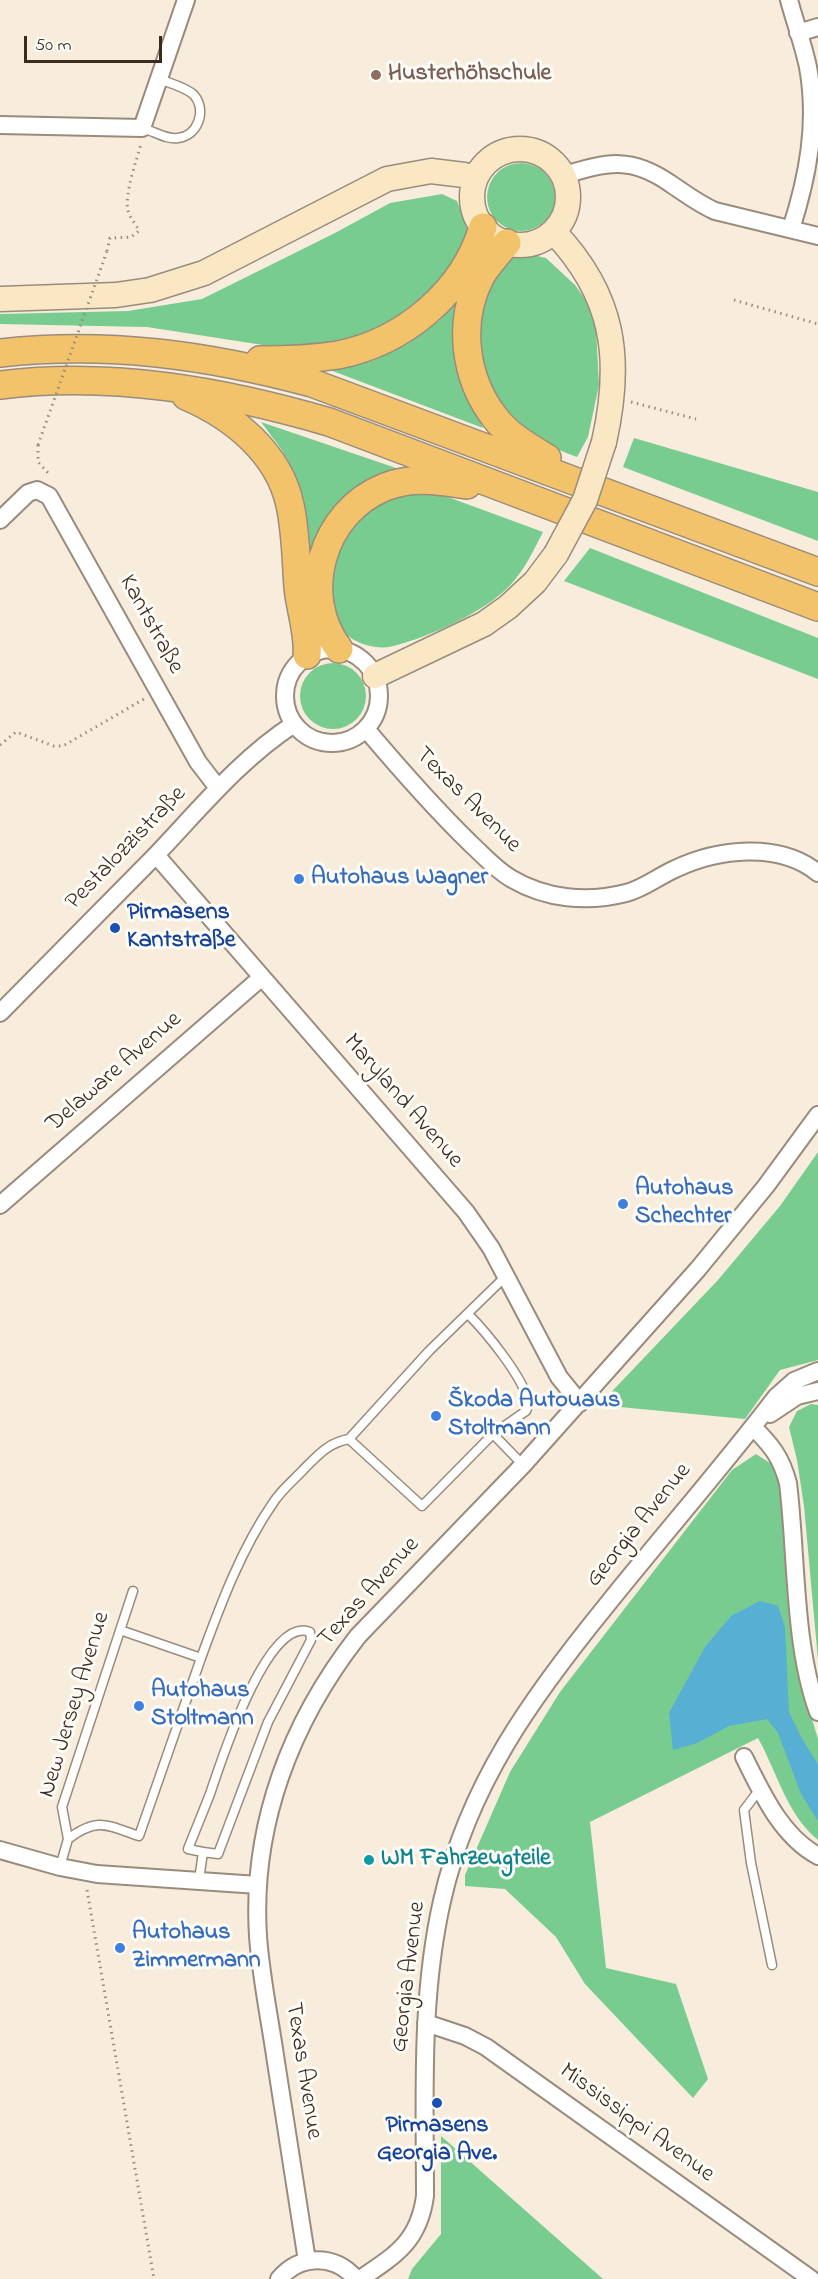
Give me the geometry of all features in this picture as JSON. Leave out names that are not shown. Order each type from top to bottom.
[{"type":"highway","points":[[221,361],[297,360],[339,354],[374,344],[405,329],[441,299],[470,258],[483,227]]},
{"type":"highway","points":[[507,243],[482,275],[473,294],[468,317],[466,342],[471,368],[481,395],[496,419],[516,438],[547,459],[630,502]]},
{"type":"highway","points":[[0,353],[103,348],[153,351],[221,361],[312,383],[818,572]]},
{"type":"highway","points":[[0,385],[30,381],[108,381],[160,386],[233,396],[329,422],[818,607]]},
{"type":"highway","points":[[160,386],[205,404],[228,419],[253,439],[271,459],[290,504],[298,589],[308,647],[307,655]]},
{"type":"highway","points":[[339,649],[325,625],[317,585],[323,556],[332,536],[349,513],[366,498],[385,487],[410,480],[433,480],[510,491]]},
{"type":"main road","points":[[518,148],[540,152],[550,158],[564,175],[569,199],[561,223],[554,232],[532,244],[520,245],[498,240],[483,227],[473,209],[472,189],[475,179],[488,161],[497,154],[518,148]]},
{"type":"main road","points":[[0,298],[116,295],[150,290],[204,273],[387,179],[431,171],[464,175],[475,179]]},
{"type":"main road","points":[[375,676],[484,624],[508,607],[535,582],[556,554],[585,500],[604,442],[613,397],[613,354],[602,307],[584,268],[574,253],[554,232]]},
{"type":"street","points":[[0,125],[142,128],[186,0]]},
{"type":"street","points":[[789,0],[808,68],[813,131],[810,162],[791,229]]},
{"type":"street","points":[[798,33],[818,27]]},
{"type":"street","points":[[564,175],[594,165],[613,163],[644,168],[703,206],[818,236]]},
{"type":"street","points":[[0,520],[28,493],[43,493]]},
{"type":"street","name":"Kantstraße","points":[[43,493],[198,762],[218,788]]},
{"type":"street","points":[[328,648],[339,649],[354,654],[366,663],[375,676],[379,690],[379,704],[374,718],[366,729],[342,742],[328,743],[304,734],[294,724],[287,710],[284,695],[287,680],[295,666],[307,655],[328,648]]},
{"type":"street","name":"Pestalozzistraße","points":[[0,1013],[156,855],[218,788],[270,741],[294,724]]},
{"type":"street","name":"Texas Avenue","points":[[366,729],[452,825],[485,857],[511,878],[543,892],[576,899],[629,893],[702,857],[731,852],[789,857],[818,873]]},
{"type":"street","name":"Maryland Avenue","points":[[156,855],[466,1212],[491,1248],[559,1377],[580,1403]]},
{"type":"street","name":"Delaware Avenue","points":[[0,1205],[262,977]]},
{"type":"street","name":"Texas Avenue","points":[[307,2261],[258,1936],[258,1886],[270,1810],[279,1775],[297,1734],[335,1666],[358,1636],[524,1465],[580,1403],[698,1269],[766,1186],[818,1115]]},
{"type":"street","name":"Georgia Avenue","points":[[358,2279],[407,2242],[422,2217],[425,2196],[426,2023],[436,1935],[441,1902],[472,1808],[502,1750],[533,1699],[573,1646],[784,1389],[805,1375],[818,1371]]},
{"type":"street","name":"Georgia Avenue","points":[[753,1427],[797,1396],[818,1391]]},
{"type":"street","points":[[753,1427],[777,1455],[788,1484],[801,1632],[806,1668],[818,1712]]},
{"type":"street","points":[[744,1757],[760,1789],[786,1830],[805,1849],[818,1856]]},
{"type":"street","points":[[0,1850],[60,1867],[84,1871],[258,1886]]},
{"type":"street","name":"Mississippi Avenue","points":[[426,2023],[465,2036],[486,2047],[811,2279]]},
{"type":"street","points":[[279,2279],[288,2269],[307,2261],[330,2261],[341,2265],[358,2279]]},
{"type":"lane","points":[[142,128],[167,138],[179,138],[191,134],[199,121],[200,107],[193,94],[159,79]]},
{"type":"lane","points":[[68,1839],[84,1827],[104,1825],[139,1836],[201,1658],[231,1584],[273,1501],[318,1454],[336,1442],[349,1439],[429,1351],[506,1276]]},
{"type":"lane","points":[[349,1439],[422,1506],[493,1434],[526,1411],[530,1403],[519,1379],[468,1314]]},
{"type":"lane","points":[[493,1434],[524,1465]]},
{"type":"lane","name":"New Jersey Avenue","points":[[60,1867],[68,1839],[62,1807],[133,1591]]},
{"type":"lane","points":[[120,1630],[201,1658]]},
{"type":"lane","points":[[305,1630],[310,1632],[311,1640],[308,1647],[268,1722],[218,1854],[203,1852],[188,1849],[225,1746],[244,1702],[272,1652],[286,1636],[305,1630]]},
{"type":"lane","points":[[760,1789],[744,1810],[751,1863],[772,1965]]},
{"type":"lane","points":[[199,1880],[203,1852]]},
{"type":"path","points":[[43,493],[54,481],[38,462],[38,445],[110,238],[131,237],[139,231],[128,210],[131,180],[142,143],[142,128]]},
{"type":"path","points":[[734,300],[818,324]]},
{"type":"path","points":[[613,397],[696,419]]},
{"type":"path","points":[[0,745],[16,732],[54,746],[63,746],[159,691]]},
{"type":"path","points":[[84,1871],[154,2279]]},
{"type":"green space","points":[[521,163],[534,166],[545,173],[552,184],[555,197],[552,210],[545,221],[534,228],[521,231],[508,228],[497,221],[490,210],[487,197],[490,184],[497,173],[508,166]]},
{"type":"green space","points":[[442,194],[457,201],[467,228],[462,258],[411,313],[338,345],[295,350],[147,327],[0,324],[0,314],[128,311],[202,299],[390,203]]},
{"type":"green space","points":[[524,253],[546,258],[575,285],[591,307],[596,328],[599,385],[588,437],[577,457],[546,443],[509,417],[492,394],[481,361],[480,325],[486,292],[498,266]]},
{"type":"green space","points":[[465,286],[453,328],[457,365],[483,428],[330,370],[374,360],[439,321]]},
{"type":"green space","points":[[261,422],[399,469],[336,508],[322,526],[308,577],[304,513],[297,481],[283,452]]},
{"type":"green space","points":[[634,438],[818,492],[818,541],[623,467]]},
{"type":"green space","points":[[437,493],[543,532],[526,564],[510,586],[465,618],[433,633],[389,647],[372,646],[355,641],[340,625],[332,603],[333,565],[341,544],[358,522],[386,501],[415,494]]},
{"type":"green space","points":[[590,548],[818,638],[818,679],[564,581]]},
{"type":"green space","points":[[333,663],[346,666],[356,673],[363,683],[366,696],[363,709],[356,719],[346,726],[333,729],[320,726],[310,719],[303,709],[300,696],[303,683],[310,673],[320,666]]},
{"type":"green space","points":[[818,1152],[818,1360],[780,1370],[745,1419],[599,1405],[718,1280],[780,1206]]},
{"type":"green space","points":[[811,1404],[818,1405],[818,1660],[804,1506],[789,1427],[797,1411]]},
{"type":"green space","points":[[756,1454],[770,1463],[780,1482],[807,1702],[818,1739],[818,1840],[807,1830],[790,1806],[758,1738],[590,1822],[606,1968],[676,1984],[708,2079],[693,2098],[585,1984],[556,1937],[505,1889],[465,1886],[465,1875],[510,1772],[560,1692],[732,1470]]},
{"type":"green space","points":[[441,2136],[603,2279],[408,2279],[412,2269],[441,2234]]},
{"type":"water","points":[[760,1601],[778,1606],[785,1627],[789,1712],[818,1764],[818,1821],[801,1794],[778,1733],[767,1719],[729,1726],[697,1743],[673,1750],[669,1713],[705,1647],[731,1616]]},
{"type":"place","name":"Husterhöhschule","points":[[376,75]]},
{"type":"place","name":"Autohaus Wagner","points":[[299,879]]},
{"type":"place","name":"Pirmasens Kantstraße","points":[[115,928]]},
{"type":"place","name":"Autohaus Schechter","points":[[623,1204]]},
{"type":"place","name":"Škoda Autouaus Stoltmann","points":[[436,1416]]},
{"type":"place","name":"Autohaus Stoltmann","points":[[139,1706]]},
{"type":"place","name":"WM Fahrzeugteile","points":[[369,1860]]},
{"type":"place","name":"Autohaus Zimmermann","points":[[120,1948]]},
{"type":"place","name":"Pirmasens Georgia Ave.","points":[[437,2103]]}]
